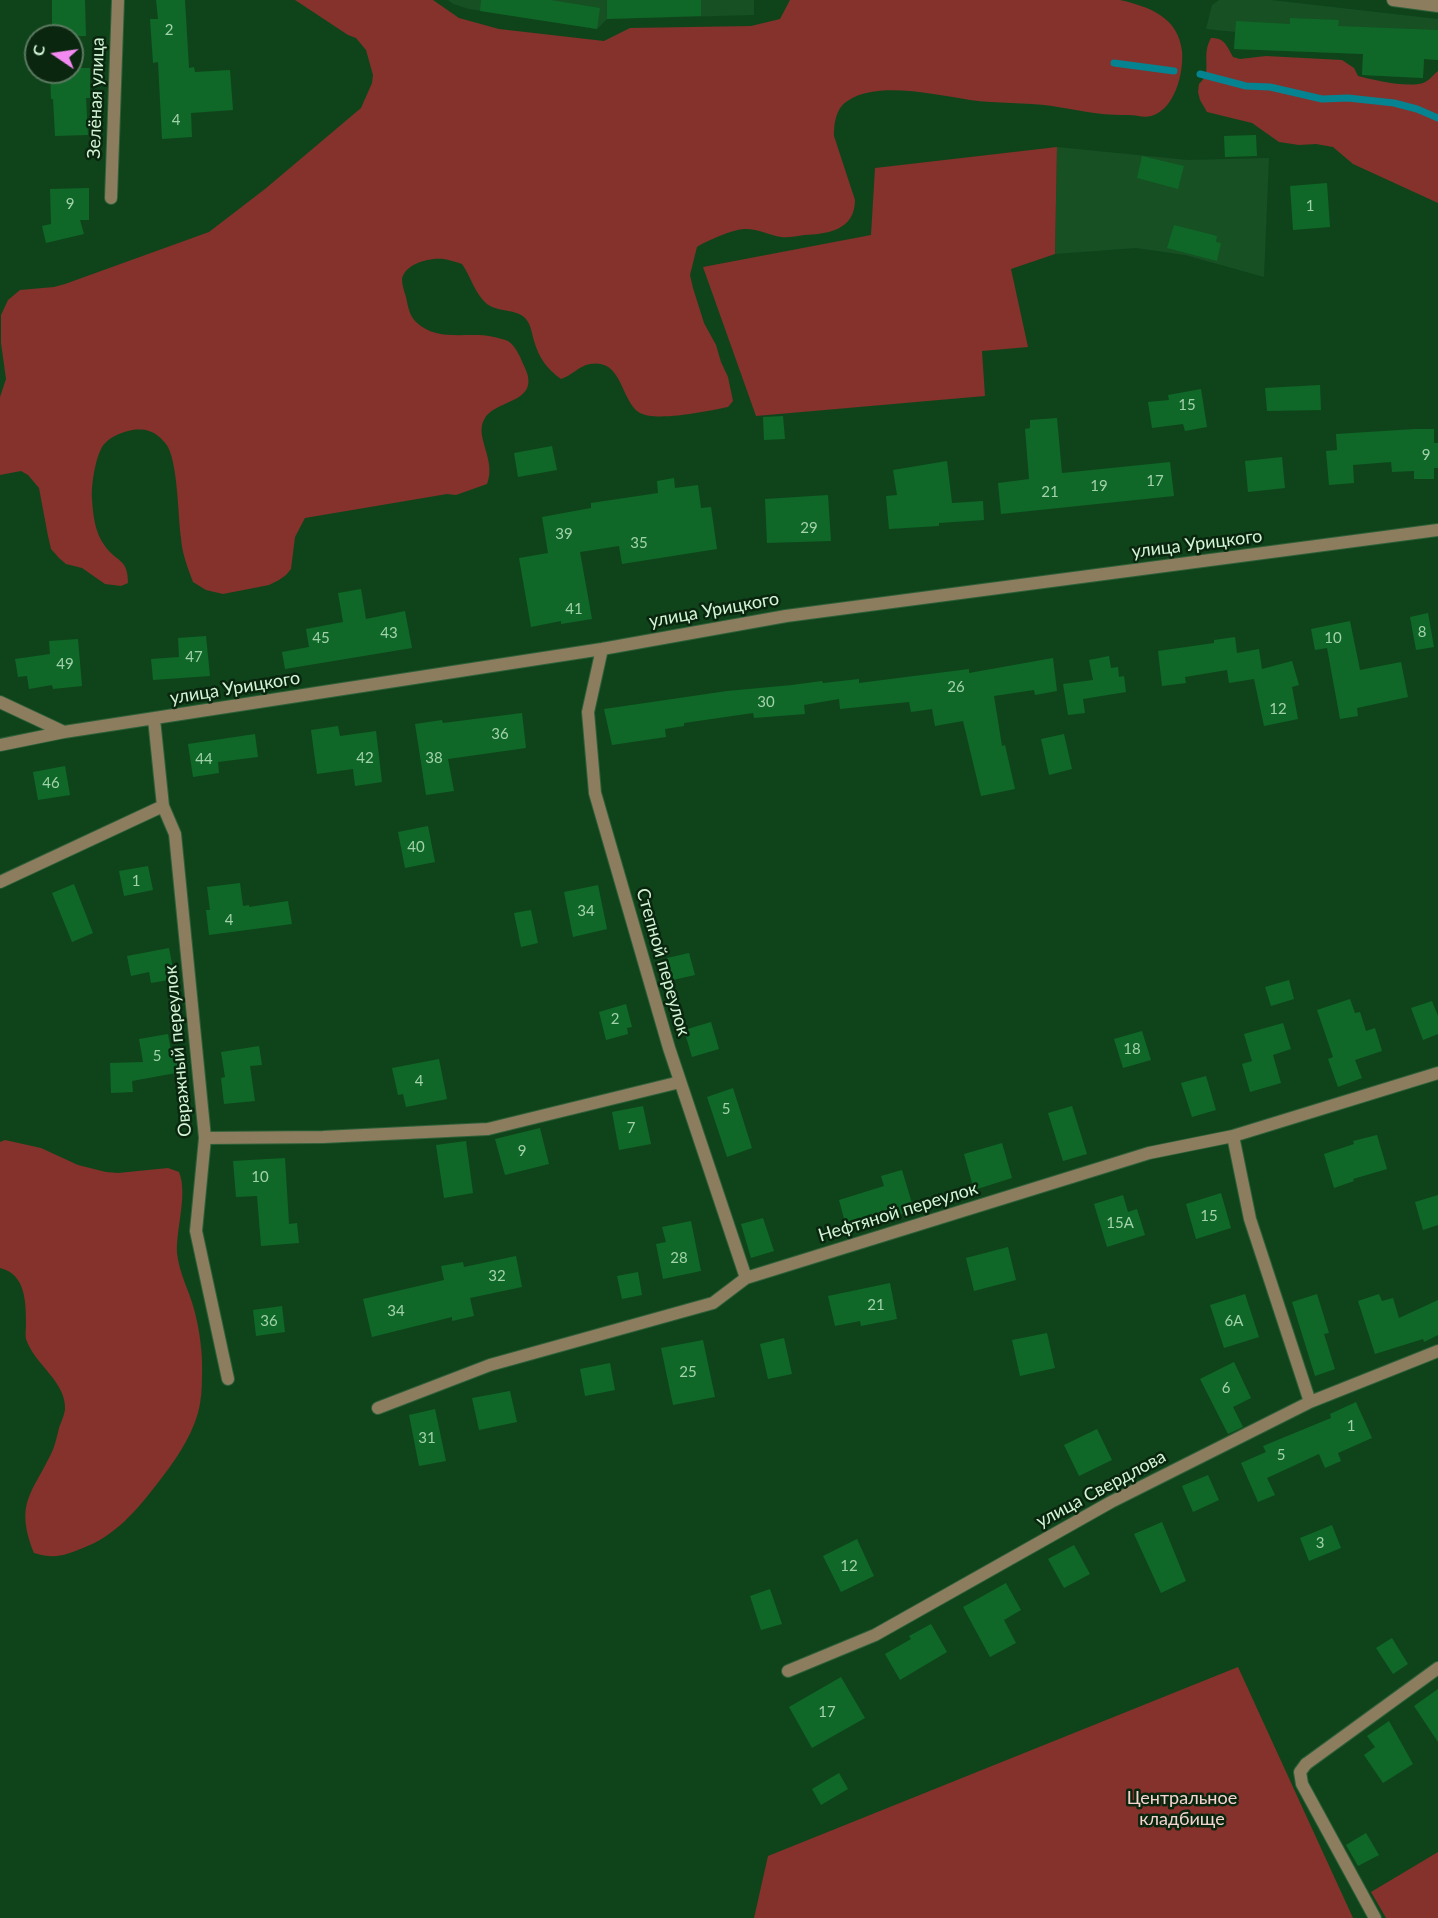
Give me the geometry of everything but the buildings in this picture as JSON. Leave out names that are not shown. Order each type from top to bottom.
[{"type":"street","name":"Зелёная улица","points":[[111,198],[117,0]]},
{"type":"street","points":[[1393,0],[1438,6]]},
{"type":"street","name":"улица Урицкого","points":[[0,745],[64,732],[602,649],[786,616],[1438,530]]},
{"type":"street","name":"Степной переулок","points":[[602,649],[588,712],[595,793],[680,1082],[746,1278]]},
{"type":"street","points":[[0,702],[64,732]]},
{"type":"street","name":"Овражный переулок","points":[[154,719],[163,806],[175,834],[205,1138],[196,1231],[228,1379]]},
{"type":"street","points":[[0,882],[163,806]]},
{"type":"street","name":"Нефтяной переулок","points":[[378,1408],[490,1365],[713,1302],[746,1278],[1149,1153],[1233,1136],[1438,1073]]},
{"type":"street","points":[[205,1138],[323,1137],[488,1129],[680,1082]]},
{"type":"street","points":[[1233,1136],[1250,1219],[1310,1402]]},
{"type":"street","name":"улица Свердлова","points":[[788,1671],[875,1635],[1111,1502],[1310,1402],[1438,1352]]},
{"type":"street","points":[[1375,1918],[1302,1784],[1300,1772],[1306,1764],[1438,1668]]},
{"type":"shaded area","points":[[448,0],[754,0],[754,15],[607,19],[597,29],[469,9]]},
{"type":"shaded area","points":[[1219,0],[1271,0],[1438,19],[1438,60],[1424,59],[1423,78],[1362,75],[1363,54],[1234,49],[1235,32],[1206,29],[1212,5]]},
{"type":"shaded area","points":[[1057,147],[1188,160],[1269,158],[1264,277],[1185,255],[1136,248],[1055,254]]},
{"type":"green space","points":[[295,0],[433,0],[459,18],[499,29],[604,41],[630,28],[751,26],[780,19],[790,0],[1120,0],[1152,10],[1169,22],[1179,39],[1182,60],[1179,79],[1172,98],[1159,112],[1148,117],[1100,114],[1042,105],[980,101],[892,90],[861,94],[845,103],[837,116],[834,136],[855,200],[854,210],[845,224],[831,231],[787,237],[749,229],[739,230],[697,247],[690,275],[704,323],[716,345],[728,377],[733,401],[728,407],[683,415],[658,416],[640,413],[633,407],[615,374],[609,367],[601,364],[586,365],[561,379],[541,358],[526,319],[517,313],[497,309],[487,304],[479,295],[462,264],[439,259],[419,262],[404,273],[402,279],[409,310],[416,322],[434,332],[443,334],[484,335],[506,340],[516,349],[525,368],[528,379],[527,388],[523,394],[491,412],[482,425],[489,466],[487,484],[456,495],[447,494],[305,518],[295,537],[291,569],[286,575],[269,585],[223,594],[206,590],[193,582],[183,550],[173,462],[166,444],[152,432],[129,431],[115,436],[104,444],[94,474],[92,499],[97,530],[105,546],[124,565],[128,575],[128,583],[121,586],[105,584],[82,568],[66,564],[51,549],[39,488],[28,475],[21,471],[0,475],[0,397],[6,379],[1,343],[1,315],[8,300],[20,290],[65,284],[209,232],[265,189],[361,108],[373,75],[366,50],[356,38]]},
{"type":"green space","points":[[1211,38],[1222,41],[1233,57],[1240,59],[1266,56],[1342,60],[1354,68],[1358,76],[1391,83],[1408,85],[1423,83],[1438,71],[1438,203],[1353,164],[1333,147],[1279,142],[1252,123],[1207,112],[1198,92],[1199,84],[1206,74],[1207,51]]},
{"type":"green space","points":[[1057,147],[1055,254],[1011,269],[1028,347],[982,351],[985,396],[756,416],[703,267],[871,235],[875,168]]},
{"type":"green space","points":[[5,1140],[41,1148],[78,1165],[106,1172],[168,1168],[179,1172],[181,1181],[182,1201],[177,1253],[194,1309],[201,1343],[202,1386],[198,1413],[186,1442],[175,1459],[133,1513],[115,1530],[95,1543],[59,1556],[34,1553],[26,1523],[28,1500],[52,1451],[65,1410],[61,1391],[26,1339],[25,1299],[20,1283],[9,1271],[0,1268],[0,1142]]},
{"type":"green space","name":"Центральное кладбище","points":[[1238,1667],[1353,1918],[754,1918],[768,1856]]},
{"type":"green space","points":[[1438,1852],[1438,1918],[1386,1918],[1371,1892]]},
{"type":"waterway","points":[[1114,63],[1174,71]]},
{"type":"waterway","points":[[1200,74],[1246,86],[1270,87],[1322,99],[1348,98],[1394,103],[1438,118]]}]
